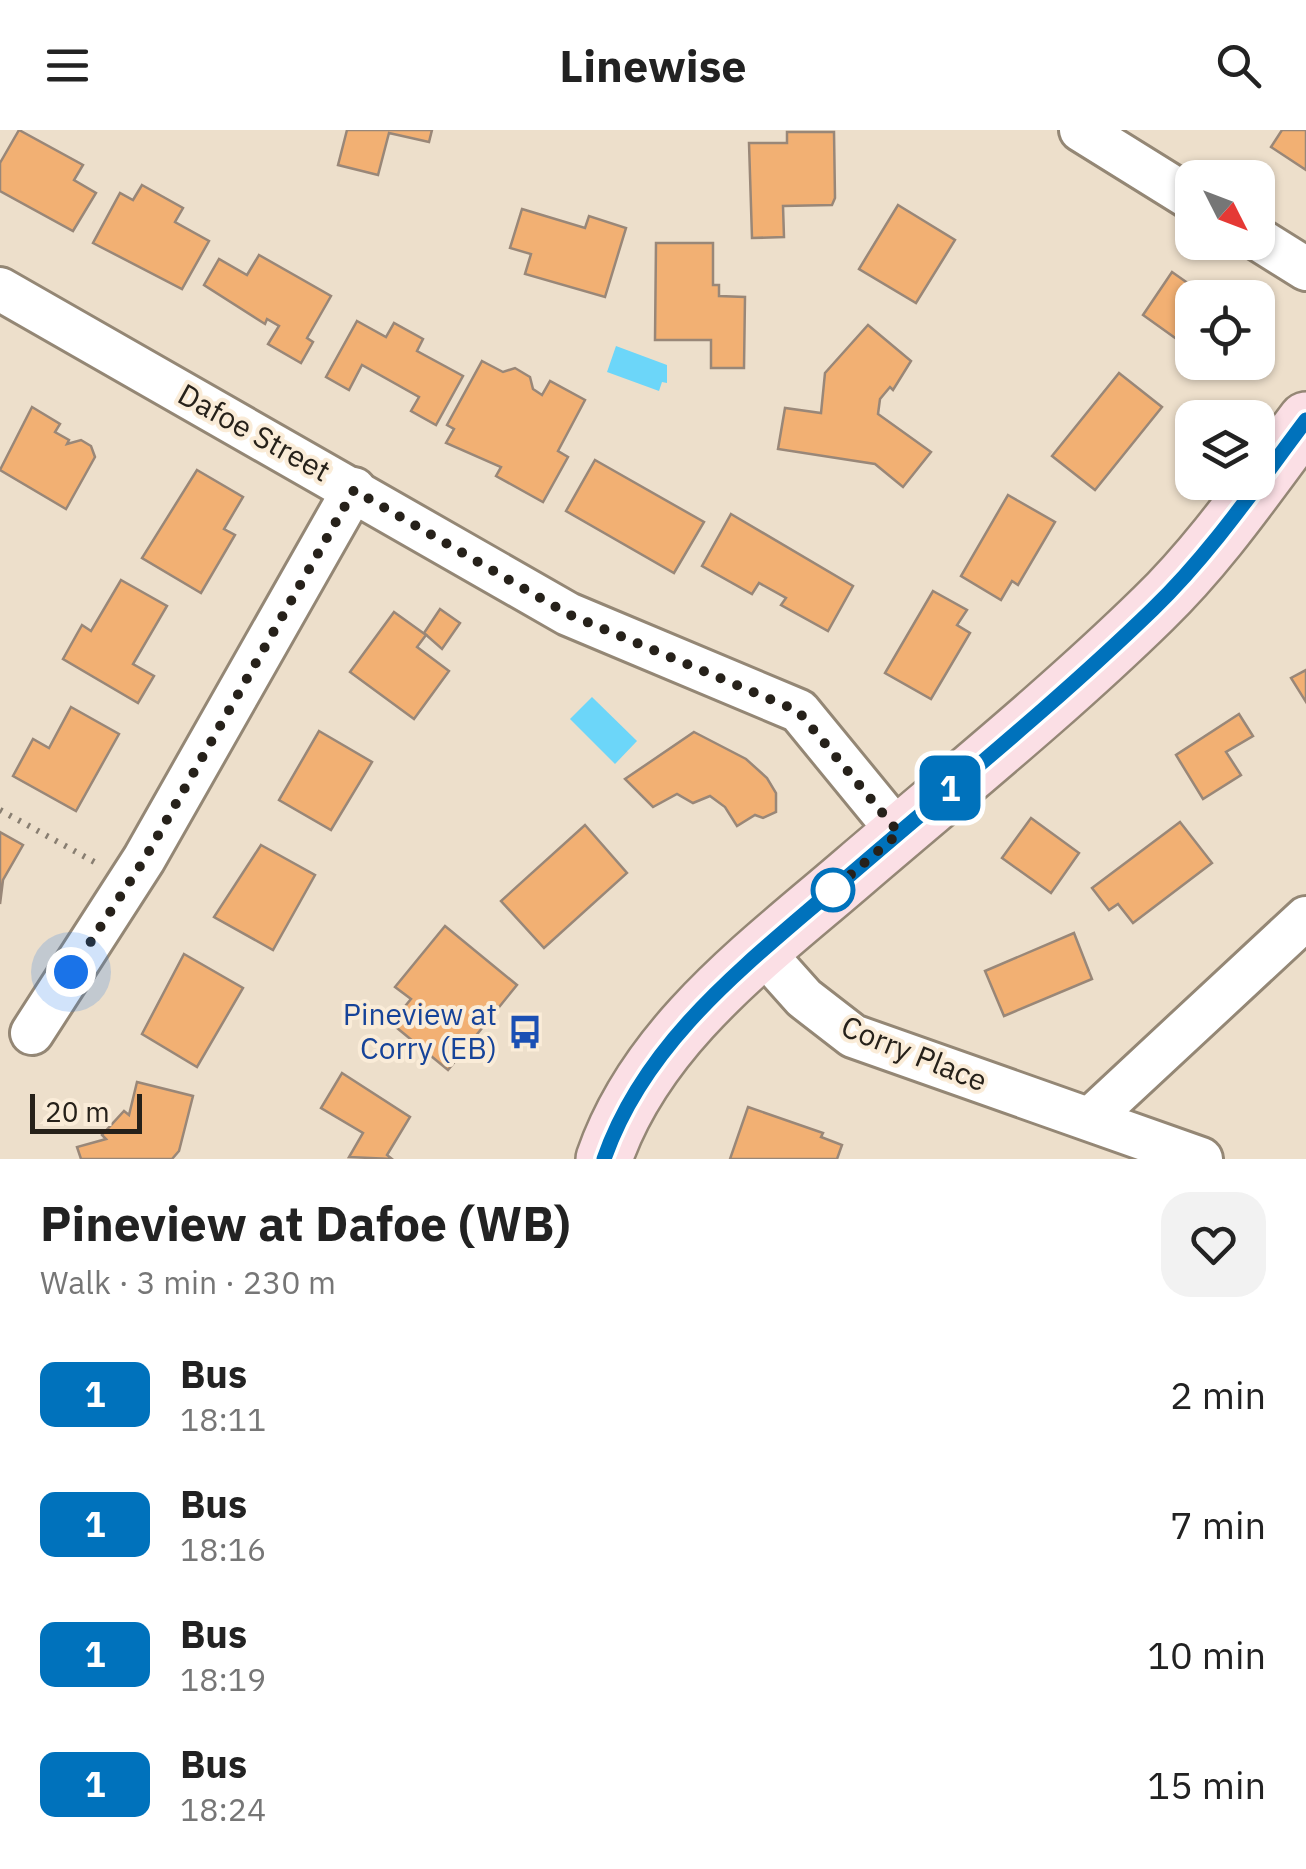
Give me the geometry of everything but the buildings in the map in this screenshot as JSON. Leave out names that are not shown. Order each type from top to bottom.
[{"type":"street","points":[[1081,130],[1175,188]]},
{"type":"street","points":[[1275,250],[1306,269]]},
{"type":"street","name":"Dafoe Street","points":[[0,290],[568,614],[798,711],[899,833]]},
{"type":"street","points":[[604,1159],[641,1080],[684,1026],[762,952],[1152,610],[1212,544],[1306,420]]},
{"type":"street","points":[[32,1033],[130,882],[354,490]]},
{"type":"street","points":[[1090,1119],[1306,918]]},
{"type":"street","name":"Corry Place","points":[[762,952],[804,998],[853,1036],[1201,1159]]},
{"type":"path","points":[[0,810],[130,882]]},
{"type":"water","points":[[616,346],[667,365],[667,383],[662,382],[659,391],[607,372]]},
{"type":"water","points":[[592,697],[637,741],[615,764],[570,719]]},
{"type":"bus line","name":"1","points":[[604,1159],[641,1080],[684,1026],[730,980],[1152,610],[1212,544],[1306,420]]},
{"type":"place","name":"Pineview at Corry (EB)","points":[[525,1032]]},
{"type":"route","points":[[71,972],[144,860],[354,490],[568,614],[798,711],[899,833],[833,890]]}]
